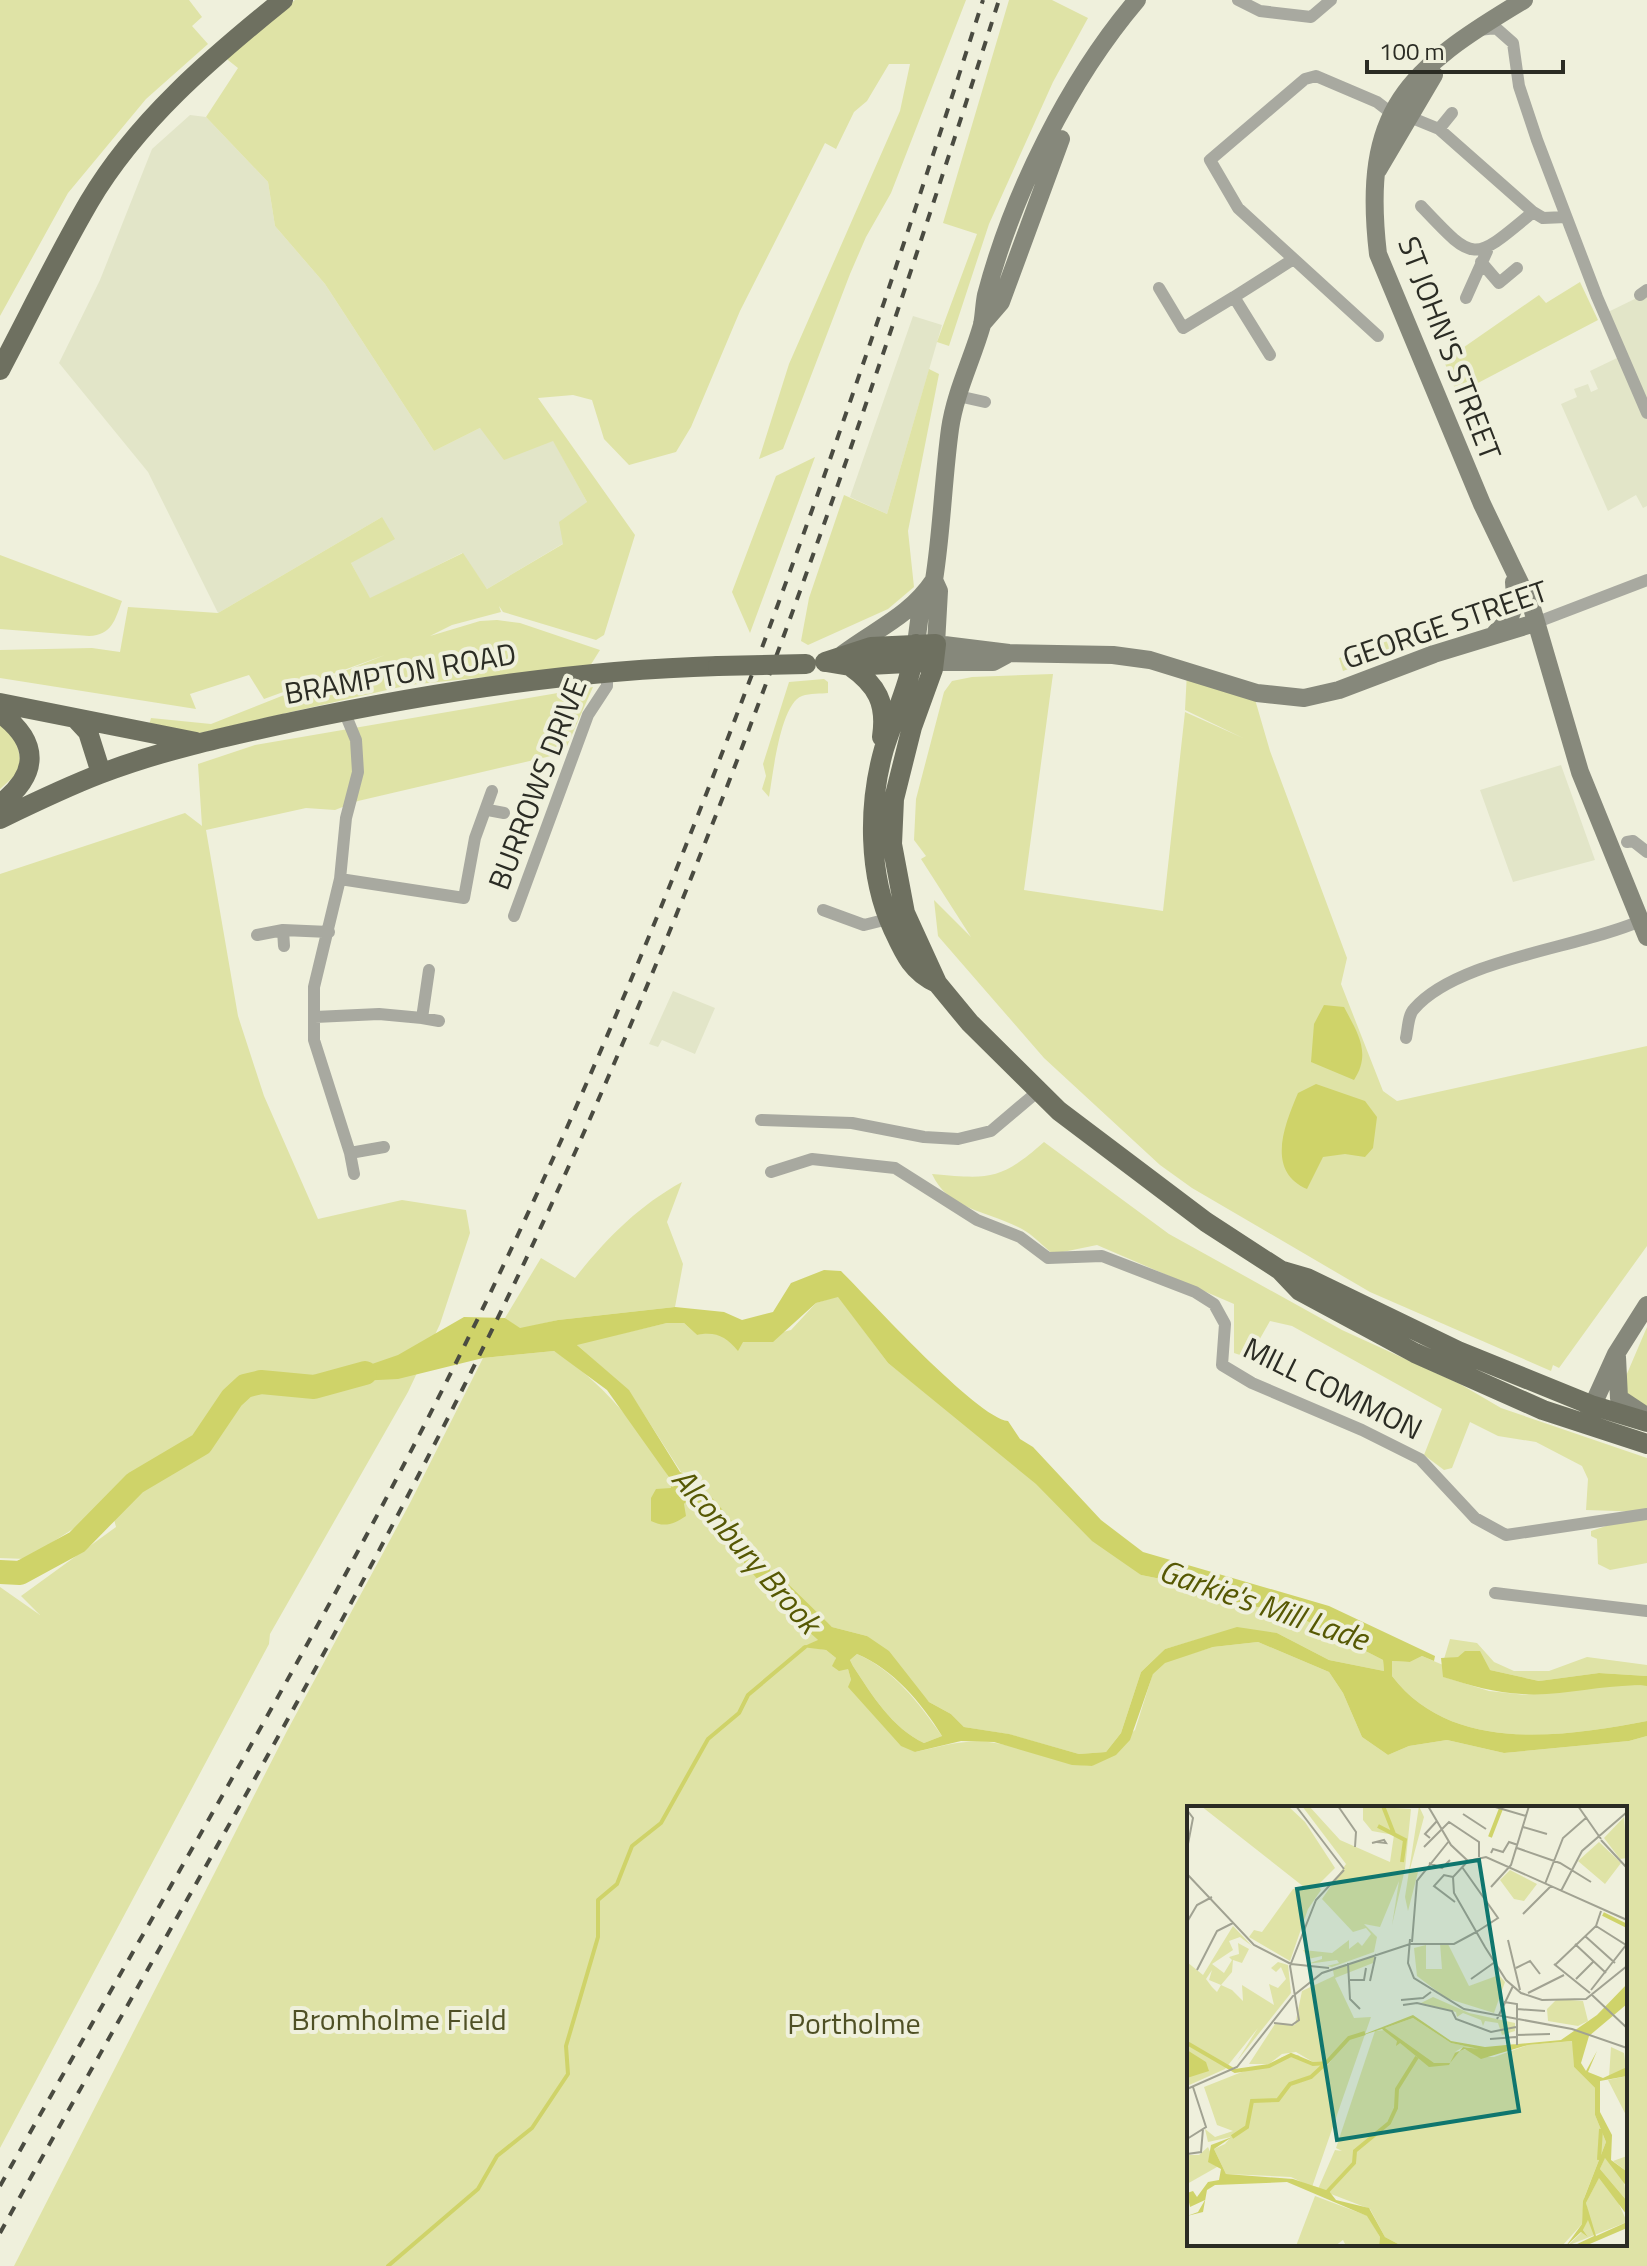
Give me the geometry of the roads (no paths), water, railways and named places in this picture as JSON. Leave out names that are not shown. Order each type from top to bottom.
[{"type":"main road","points":[[0,370],[90,200],[148,123],[226,47],[283,0]]},
{"type":"main road","points":[[884,750],[879,692],[831,662],[900,618],[922,598],[934,580],[951,428],[958,396],[982,324],[986,297],[1014,240],[1083,73],[1137,0]]},
{"type":"main road","name":"ST JOHN'S STREET","points":[[1518,0],[1472,31],[1426,68],[1390,112],[1378,144],[1374,221],[1378,254],[1389,286],[1535,621],[1580,772],[1644,929]]},
{"type":"main road","points":[[1377,172],[1418,97],[1472,31]]},
{"type":"main road","points":[[1486,637],[1510,619],[1516,607],[1513,574]]},
{"type":"main road","points":[[896,916],[892,844],[894,799],[939,591],[934,580]]},
{"type":"main road","points":[[922,598],[925,653],[884,750],[874,822],[876,867],[918,975],[937,983],[1036,1093],[1169,1195],[1280,1270],[1300,1291],[1349,1319],[1543,1410],[1647,1419]]},
{"type":"main road","name":"GEORGE STREET","points":[[1257,693],[1287,698],[1322,696],[1535,621]]},
{"type":"main road","name":"BRAMPTON ROAD","points":[[0,819],[101,773],[201,743],[344,711],[607,671],[831,662],[925,653],[1113,655],[1150,660],[1257,693]]},
{"type":"main road","points":[[0,703],[201,743]]},
{"type":"main road","points":[[0,713],[24,735],[30,764],[18,790],[0,804]]},
{"type":"main road","points":[[75,718],[88,732],[101,773]]},
{"type":"main road","points":[[1588,1414],[1616,1354],[1647,1305]]},
{"type":"main road","points":[[1616,1354],[1619,1398],[1647,1419]]},
{"type":"main road","points":[[1588,1414],[1647,1444]]},
{"type":"street","points":[[1238,0],[1311,17],[1331,0]]},
{"type":"street","points":[[1472,31],[1496,28],[1513,43],[1519,86],[1566,217],[1647,413]]},
{"type":"street","name":"ST JOHN'S STREET","points":[[1378,336],[1238,208],[1210,160],[1305,79],[1316,76],[1377,102],[1390,112]]},
{"type":"street","points":[[1439,129],[1452,113]]},
{"type":"street","points":[[1417,120],[1439,129],[1533,212],[1543,218],[1566,217]]},
{"type":"street","points":[[1421,206],[1459,246],[1484,256],[1499,283],[1517,268]]},
{"type":"street","points":[[1466,298],[1484,256],[1533,212]]},
{"type":"street","points":[[1159,288],[1183,328],[1292,260]]},
{"type":"street","points":[[1234,297],[1270,355]]},
{"type":"street","points":[[1603,312],[1617,306]]},
{"type":"street","points":[[958,396],[985,402]]},
{"type":"street","name":"GEORGE STREET","points":[[1535,621],[1647,580]]},
{"type":"street","name":"BURROWS DRIVE","points":[[514,916],[588,715],[607,686],[607,671]]},
{"type":"street","points":[[344,711],[356,740],[358,772],[346,818],[340,879],[314,987],[314,1040],[354,1174]]},
{"type":"street","points":[[464,898],[475,838],[488,810],[492,791]]},
{"type":"street","points":[[488,810],[504,813]]},
{"type":"street","points":[[1627,842],[1633,841],[1647,852]]},
{"type":"street","points":[[340,879],[480,900]]},
{"type":"street","points":[[823,910],[864,925],[896,916]]},
{"type":"street","points":[[1406,1038],[1411,1011],[1437,989],[1478,971],[1644,929]]},
{"type":"street","points":[[257,935],[283,930],[329,932]]},
{"type":"street","points":[[283,930],[284,946]]},
{"type":"street","points":[[422,1018],[429,970]]},
{"type":"street","points":[[315,1017],[379,1014],[439,1021]]},
{"type":"street","points":[[761,1120],[852,1123],[924,1137],[958,1139],[991,1131],[1036,1093]]},
{"type":"street","points":[[350,1153],[384,1147]]},
{"type":"street","name":"MILL COMMON","points":[[771,1172],[812,1159],[895,1168],[977,1220],[1020,1237],[1048,1258],[1102,1256],[1195,1292],[1214,1304],[1225,1324],[1222,1365],[1252,1383],[1362,1430],[1420,1459],[1475,1518],[1506,1535],[1647,1514]]},
{"type":"street","points":[[1495,1593],[1647,1611]]},
{"type":"water","points":[[1324,1005],[1344,1007],[1358,1034],[1362,1061],[1354,1080],[1311,1062],[1314,1024]]},
{"type":"water","points":[[1316,1084],[1365,1101],[1377,1117],[1373,1148],[1365,1157],[1345,1154],[1323,1157],[1307,1189],[1286,1171],[1282,1147],[1298,1093]]},
{"type":"water","name":"Garkie's Mill Lade","points":[[824,1270],[841,1271],[949,1380],[993,1415],[1008,1421],[1020,1439],[1033,1447],[1101,1520],[1143,1552],[1329,1606],[1435,1656],[1434,1661],[1422,1656],[1410,1662],[1392,1661],[1392,1676],[1416,1701],[1445,1718],[1476,1729],[1510,1734],[1580,1732],[1647,1721],[1647,1736],[1629,1741],[1504,1753],[1447,1740],[1409,1746],[1388,1755],[1362,1737],[1343,1693],[1329,1672],[1258,1642],[1213,1647],[1165,1663],[1153,1674],[1130,1740],[1116,1755],[1092,1766],[1072,1765],[994,1742],[961,1741],[915,1752],[901,1746],[848,1687],[851,1680],[848,1669],[839,1671],[832,1666],[836,1658],[826,1650],[802,1647],[818,1640],[777,1603],[726,1541],[720,1540],[702,1520],[703,1513],[690,1498],[684,1504],[686,1516],[682,1519],[665,1525],[651,1521],[651,1498],[656,1489],[671,1488],[671,1480],[607,1390],[554,1351],[483,1358],[398,1379],[317,1383],[398,1355],[464,1317],[505,1318],[520,1328],[558,1320],[675,1307],[724,1312],[742,1320],[773,1312],[791,1283]],"holes":[[[838,1297],[888,1363],[1036,1484],[1092,1541],[1141,1575],[1201,1587],[1232,1601],[1299,1617],[1383,1660],[1384,1671],[1329,1660],[1277,1633],[1237,1627],[1165,1649],[1141,1672],[1121,1733],[1106,1752],[1079,1754],[1009,1734],[964,1727],[951,1714],[929,1702],[889,1651],[867,1636],[832,1627],[784,1580],[771,1577],[770,1568],[726,1514],[701,1486],[680,1472],[629,1390],[577,1345],[667,1323],[684,1323],[697,1335],[715,1334],[724,1338],[738,1351],[743,1342],[773,1342],[816,1303]],[[857,1654],[883,1668],[906,1688],[942,1736],[924,1743],[892,1720],[853,1666],[850,1660]]]},
{"type":"water","points":[[1465,1651],[1480,1651],[1490,1670],[1539,1681],[1599,1673],[1647,1676],[1647,1686],[1522,1694],[1492,1690],[1443,1677],[1441,1658],[1458,1657]]},
{"type":"waterway","name":"Alconbury Brook","points":[[0,1572],[20,1573],[77,1542],[135,1483],[201,1444],[232,1398],[245,1386],[261,1382],[314,1387],[365,1373]]},
{"type":"waterway","points":[[0,1582],[13,1575]]},
{"type":"waterway","points":[[388,2266],[478,2189],[497,2156],[532,2128],[568,2074],[566,2046],[598,1937],[598,1900],[617,1884],[632,1846],[661,1823],[708,1739],[739,1713],[748,1695],[805,1647]]},
{"type":"railway","points":[[0,2186],[369,1531],[483,1308],[557,1149],[627,989],[756,663],[874,333],[983,0]]},
{"type":"railway","points":[[0,2233],[386,1537],[506,1301],[579,1143],[648,984],[775,660],[891,331],[999,0]]},
{"type":"park label","name":"Bromholme Field","points":[[399,2019]]},
{"type":"park label","name":"Portholme","points":[[854,2023]]}]
